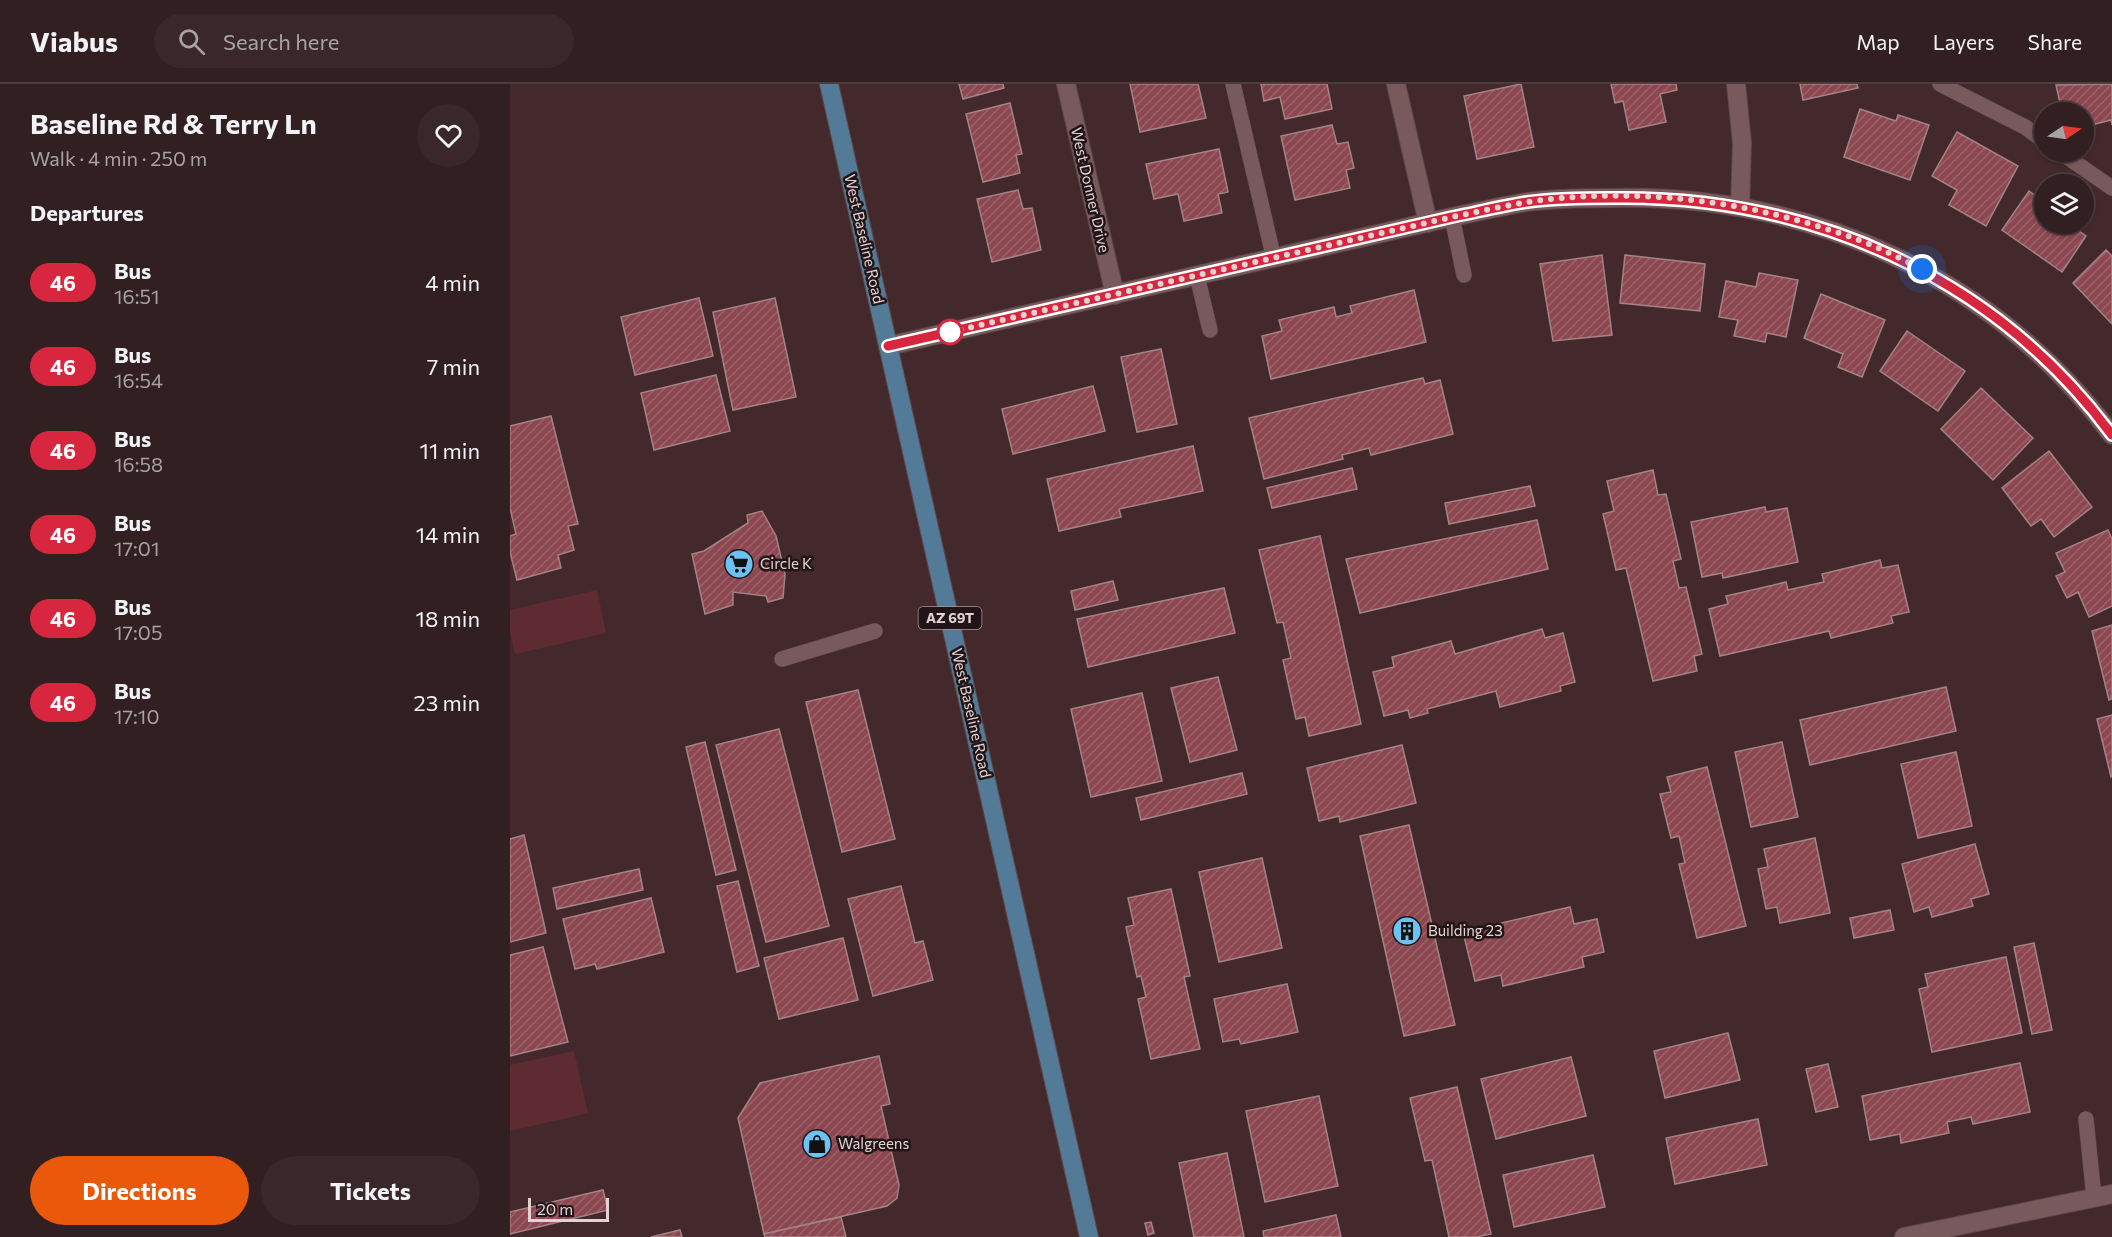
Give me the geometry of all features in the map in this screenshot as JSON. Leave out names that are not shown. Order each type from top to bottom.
[{"type":"main road","name":"West Baseline Road","points":[[829,84],[1089,1237]]},
{"type":"street","name":"West Donner Drive","points":[[1066,84],[1115,295]]},
{"type":"street","points":[[1396,84],[1428,223]]},
{"type":"street","points":[[1736,84],[1742,143],[1740,207]]},
{"type":"street","points":[[888,346],[1452,217],[1529,202],[1579,198],[1656,197],[1740,207],[1804,222],[1858,239],[1922,269],[1988,310],[2045,358],[2112,435]]},
{"type":"street","points":[[1904,1237],[2112,1194]]},
{"type":"lane","points":[[1233,84],[1274,259]]},
{"type":"lane","points":[[1940,84],[2034,134]]},
{"type":"lane","points":[[2074,162],[2112,188]]},
{"type":"lane","points":[[1452,217],[1464,275]]},
{"type":"lane","points":[[1197,276],[1210,330]]},
{"type":"lane","points":[[782,659],[875,632]]},
{"type":"lane","points":[[2086,1119],[2094,1198]]},
{"type":"shaded area","points":[[597,590],[606,633],[515,654],[510,632],[510,610]]},
{"type":"shaded area","points":[[574,1051],[588,1113],[510,1131],[510,1065]]},
{"type":"building","points":[[959,84],[1003,84],[1004,88],[963,99]]},
{"type":"building","points":[[1130,84],[1198,84],[1206,118],[1140,132]]},
{"type":"building","points":[[1261,84],[1327,84],[1332,109],[1285,119],[1280,97],[1264,101]]},
{"type":"building","points":[[1521,84],[1534,147],[1477,159],[1464,96]]},
{"type":"building","points":[[1611,84],[1676,84],[1677,90],[1660,94],[1666,122],[1629,130],[1623,101],[1615,103]]},
{"type":"building","points":[[1800,84],[1857,84],[1858,88],[1803,100]]},
{"type":"building","points":[[2112,84],[2112,125],[2111,120],[2094,124],[2094,102],[2060,102],[2056,85]]},
{"type":"building","points":[[1010,103],[1022,154],[1016,155],[1020,173],[983,182],[966,114]]},
{"type":"building","points":[[1860,109],[1896,121],[1898,115],[1929,125],[1910,180],[1844,157]]},
{"type":"building","points":[[1332,125],[1337,144],[1348,142],[1354,168],[1346,170],[1350,188],[1295,200],[1281,136]]},
{"type":"building","points":[[1957,132],[2018,166],[1986,226],[1949,205],[1957,190],[1932,176]]},
{"type":"building","points":[[1219,149],[1228,192],[1218,194],[1222,213],[1184,221],[1178,194],[1154,199],[1146,164]]},
{"type":"building","points":[[1018,190],[1023,209],[1032,208],[1041,250],[992,262],[977,199]]},
{"type":"building","points":[[2029,191],[2034,195],[2034,234],[2083,234],[2086,236],[2062,272],[2002,230]]},
{"type":"building","points":[[2106,250],[2112,256],[2112,324],[2073,283]]},
{"type":"building","points":[[1602,255],[1612,335],[1553,341],[1540,264]]},
{"type":"building","points":[[1625,255],[1705,264],[1700,311],[1620,303]]},
{"type":"building","points":[[1759,273],[1798,280],[1786,337],[1767,333],[1765,342],[1734,336],[1738,320],[1719,317],[1726,281],[1756,287]]},
{"type":"building","points":[[1414,290],[1426,342],[1271,379],[1262,336],[1282,331],[1279,320],[1334,307],[1336,317],[1352,313],[1350,306]]},
{"type":"building","points":[[1821,294],[1885,320],[1862,377],[1838,367],[1843,354],[1804,338]]},
{"type":"building","points":[[699,298],[713,356],[635,375],[621,317]]},
{"type":"building","points":[[775,298],[796,397],[733,410],[713,312]]},
{"type":"building","points":[[1907,331],[1965,371],[1938,411],[1880,371]]},
{"type":"building","points":[[1161,349],[1177,424],[1137,432],[1121,357]]},
{"type":"building","points":[[716,375],[730,431],[654,450],[641,393]]},
{"type":"building","points":[[1423,378],[1425,384],[1440,380],[1453,434],[1371,455],[1369,448],[1342,455],[1343,459],[1264,479],[1249,418]]},
{"type":"building","points":[[1093,386],[1105,431],[1013,454],[1002,409]]},
{"type":"building","points":[[1981,388],[2033,438],[1993,480],[1941,429]]},
{"type":"building","points":[[551,416],[578,524],[568,526],[574,550],[558,555],[561,568],[517,580],[510,552],[510,536],[516,534],[510,508],[510,426]]},
{"type":"building","points":[[1193,446],[1203,491],[1119,509],[1121,517],[1059,531],[1047,479]]},
{"type":"building","points":[[2049,451],[2092,507],[2054,537],[2041,519],[2031,526],[2002,488]]},
{"type":"building","points":[[1352,468],[1357,489],[1272,508],[1267,488]]},
{"type":"building","points":[[1653,470],[1658,495],[1666,494],[1681,559],[1673,561],[1679,588],[1686,587],[1702,654],[1694,656],[1697,671],[1653,681],[1626,568],[1616,570],[1603,514],[1614,511],[1607,481]]},
{"type":"building","points":[[1530,486],[1535,506],[1449,524],[1445,503]]},
{"type":"building","points":[[1765,507],[1766,512],[1787,508],[1798,562],[1723,578],[1722,573],[1702,577],[1691,522]]},
{"type":"building","name":"Circle K","points":[[762,511],[776,536],[785,574],[783,598],[768,602],[766,596],[733,592],[733,605],[705,614],[692,554],[704,551],[748,523],[747,515]]},
{"type":"building","points":[[1537,520],[1548,569],[1360,613],[1346,559]]},
{"type":"building","points":[[2108,530],[2112,539],[2112,606],[2089,617],[2078,592],[2067,598],[2056,576],[2065,572],[2056,553]]},
{"type":"building","points":[[1320,536],[1361,724],[1309,736],[1305,717],[1296,719],[1283,660],[1291,658],[1283,622],[1277,623],[1259,550]]},
{"type":"building","points":[[1880,560],[1882,568],[1898,565],[1909,612],[1891,616],[1893,623],[1831,638],[1829,631],[1720,656],[1709,609],[1728,604],[1726,596],[1786,582],[1788,590],[1824,582],[1822,574]]},
{"type":"building","points":[[1113,581],[1118,600],[1075,610],[1071,591]]},
{"type":"building","points":[[1224,588],[1235,633],[1088,667],[1077,619]]},
{"type":"building","points":[[2112,625],[2112,699],[2109,700],[2092,631]]},
{"type":"building","points":[[1542,629],[1545,638],[1563,633],[1575,682],[1560,686],[1561,691],[1500,707],[1496,691],[1427,709],[1428,713],[1410,718],[1408,710],[1384,716],[1373,672],[1394,667],[1392,657],[1451,641],[1455,654]]},
{"type":"building","points":[[1218,677],[1237,750],[1190,762],[1171,688]]},
{"type":"building","points":[[1946,687],[1956,731],[1810,765],[1800,720]]},
{"type":"building","points":[[858,690],[895,839],[842,852],[806,702]]},
{"type":"building","points":[[1142,693],[1162,781],[1091,797],[1071,709]]},
{"type":"building","points":[[2112,715],[2112,776],[2111,777],[2097,719]]},
{"type":"building","points":[[779,729],[829,926],[766,942],[716,745]]},
{"type":"building","points":[[705,742],[736,870],[716,875],[686,747]]},
{"type":"building","points":[[1782,742],[1798,817],[1751,827],[1735,752]]},
{"type":"building","points":[[1402,745],[1416,803],[1340,822],[1339,816],[1319,821],[1307,768]]},
{"type":"building","points":[[1956,752],[1972,826],[1918,838],[1901,764]]},
{"type":"building","points":[[1707,767],[1746,926],[1697,938],[1679,864],[1685,863],[1679,836],[1671,838],[1660,794],[1671,792],[1667,777]]},
{"type":"building","points":[[1242,773],[1247,794],[1141,820],[1136,798]]},
{"type":"building","name":"Building 23","points":[[1409,825],[1455,1025],[1404,1036],[1360,836]]},
{"type":"building","points":[[524,835],[546,933],[510,942],[510,839]]},
{"type":"building","points":[[1815,838],[1830,913],[1780,923],[1777,907],[1766,909],[1758,869],[1768,867],[1764,849]]},
{"type":"building","points":[[1975,844],[1989,894],[1971,899],[1973,906],[1932,917],[1929,907],[1914,912],[1902,864]]},
{"type":"building","points":[[1262,858],[1282,948],[1219,962],[1199,872]]},
{"type":"building","points":[[639,869],[643,890],[557,909],[553,888]]},
{"type":"building","points":[[738,881],[759,966],[737,972],[717,886]]},
{"type":"building","points":[[901,886],[915,943],[923,941],[933,980],[873,996],[848,899]]},
{"type":"building","points":[[1171,889],[1190,976],[1184,977],[1200,1049],[1151,1059],[1138,999],[1146,997],[1141,976],[1137,977],[1126,927],[1134,925],[1128,898]]},
{"type":"building","points":[[651,898],[664,952],[597,969],[595,964],[575,969],[563,919]]},
{"type":"building","points":[[1570,907],[1574,924],[1597,919],[1604,952],[1582,957],[1584,967],[1503,986],[1501,975],[1475,981],[1463,932]]},
{"type":"building","points":[[1890,910],[1894,930],[1854,938],[1850,918]]},
{"type":"building","points":[[843,938],[858,1000],[779,1019],[764,958]]},
{"type":"building","points":[[2034,943],[2052,1030],[2032,1034],[2014,947]]},
{"type":"building","points":[[543,947],[568,1042],[510,1056],[510,955]]},
{"type":"building","points":[[2006,957],[2022,1033],[1932,1052],[1919,989],[1928,987],[1925,974]]},
{"type":"building","points":[[1287,984],[1298,1032],[1241,1044],[1239,1039],[1223,1042],[1214,999]]},
{"type":"building","points":[[1728,1033],[1740,1080],[1665,1098],[1654,1051]]},
{"type":"building","name":"Walgreens","points":[[879,1056],[890,1104],[881,1106],[899,1185],[897,1198],[887,1206],[764,1234],[738,1118],[760,1083]]},
{"type":"building","points":[[1571,1057],[1586,1116],[1496,1139],[1481,1079]]},
{"type":"building","points":[[2020,1063],[2030,1112],[1973,1124],[1971,1117],[1947,1122],[1949,1133],[1901,1143],[1900,1134],[1870,1140],[1862,1096]]},
{"type":"building","points":[[1828,1064],[1838,1107],[1816,1112],[1806,1069]]},
{"type":"building","points":[[1457,1087],[1491,1234],[1476,1237],[1449,1237],[1432,1160],[1425,1161],[1410,1098]]},
{"type":"building","points":[[1319,1096],[1338,1186],[1265,1202],[1246,1111]]},
{"type":"building","points":[[1758,1119],[1767,1165],[1675,1184],[1666,1138]]},
{"type":"building","points":[[1227,1153],[1244,1237],[1194,1237],[1179,1163]]},
{"type":"building","points":[[1593,1155],[1605,1207],[1514,1227],[1503,1175]]},
{"type":"building","points":[[603,1190],[608,1210],[510,1234],[510,1212]]},
{"type":"building","points":[[1336,1215],[1341,1237],[1264,1237],[1263,1231]]},
{"type":"building","points":[[841,1217],[846,1237],[765,1237],[764,1234]]},
{"type":"building","points":[[1151,1222],[1154,1233],[1148,1235],[1145,1223]]},
{"type":"building","points":[[680,1230],[682,1237],[651,1237]]},
{"type":"bus line","name":"46","points":[[888,346],[1452,217],[1529,202],[1579,198],[1656,197],[1740,207],[1804,222],[1858,239],[1922,269],[1988,310],[2045,358],[2095,412],[2112,435]]},
{"type":"place","name":"Circle K","points":[[739,564]]},
{"type":"place","name":"Building 23","points":[[1407,931]]},
{"type":"place","name":"Walgreens","points":[[817,1144]]},
{"type":"route","points":[[950,332],[1452,217],[1529,202],[1579,198],[1656,197],[1740,207],[1804,222],[1858,239],[1922,269]]}]
